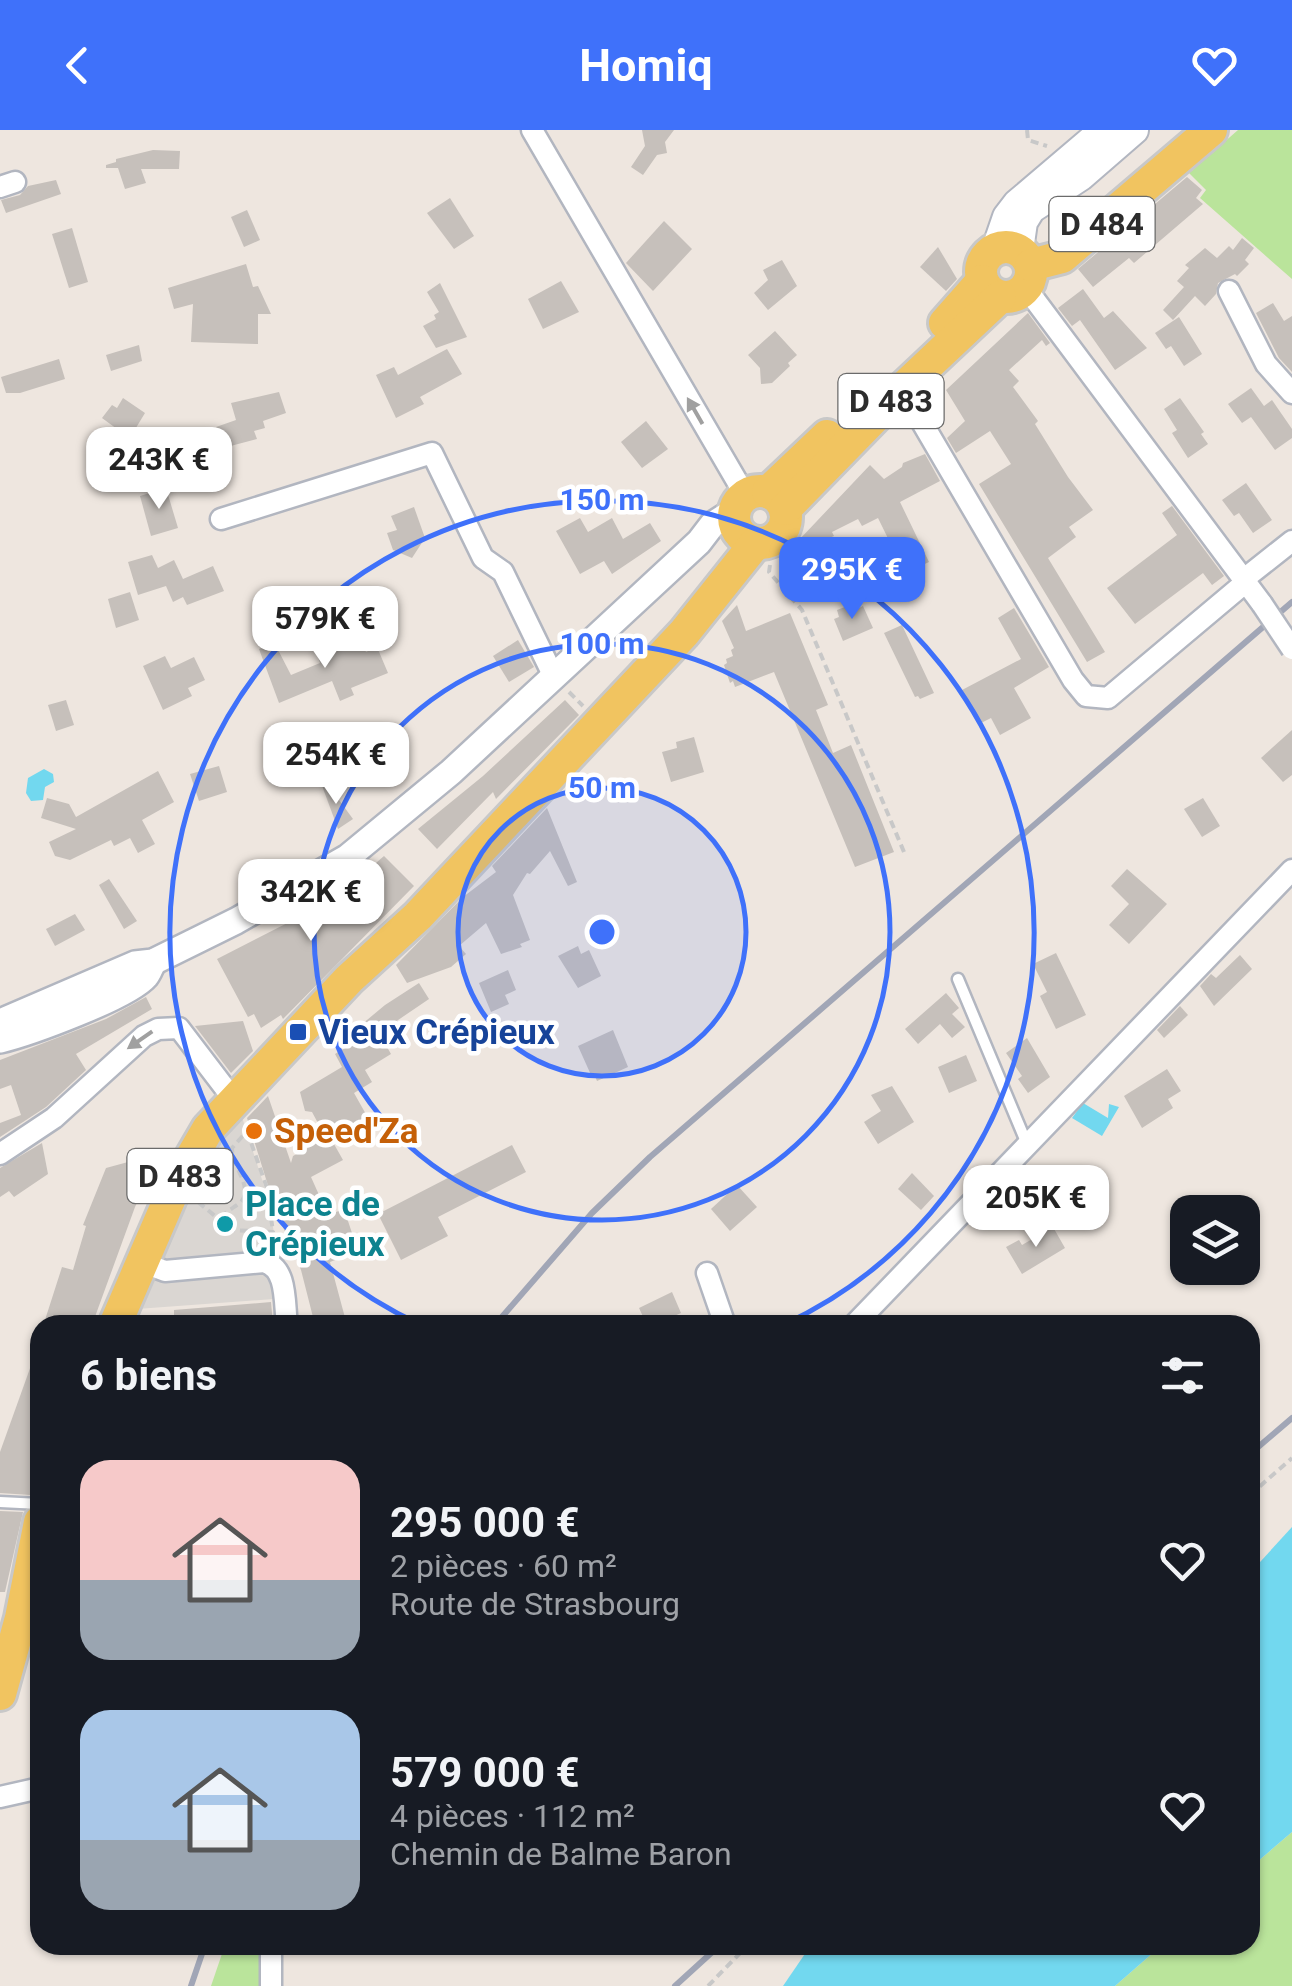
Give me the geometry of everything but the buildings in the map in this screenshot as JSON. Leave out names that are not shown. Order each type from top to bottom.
[{"type":"main road","points":[[1009,272],[1007,217],[1017,204],[1104,130]]},
{"type":"main road","name":"D 483","points":[[757,518],[899,392],[1009,272],[1031,210],[1081,176],[1134,130]]},
{"type":"main road","name":"D 484","points":[[1009,272],[1062,257],[1211,130]]},
{"type":"main road","name":"D 483","points":[[119,1315],[188,1158],[208,1129],[238,1108],[349,980],[418,916],[684,633],[757,518],[946,322],[1009,272]]},
{"type":"main road","points":[[0,1694],[30,1573]]},
{"type":"street","points":[[0,1022],[134,964],[153,962],[348,858],[561,684],[712,525],[757,518],[532,130]]},
{"type":"street","points":[[1009,272],[1245,581],[1292,649]]},
{"type":"street","points":[[1230,291],[1266,364],[1292,393]]},
{"type":"street","points":[[899,392],[920,419],[1086,696],[1108,698],[1292,541]]},
{"type":"street","points":[[220,519],[432,453],[482,558],[503,572],[561,684]]},
{"type":"street","points":[[864,1315],[1292,870]]},
{"type":"street","points":[[0,1040],[34,1031],[91,1006],[145,978],[153,962]]},
{"type":"street","points":[[0,1154],[54,1118],[128,1049],[158,1029],[179,1028],[238,1108]]},
{"type":"street","points":[[141,1262],[164,1271],[264,1262],[273,1265],[280,1272],[286,1315]]},
{"type":"street","points":[[708,1273],[722,1315]]},
{"type":"street","points":[[0,1797],[30,1790]]},
{"type":"street","points":[[270,1955],[271,1986]]},
{"type":"lane","points":[[958,979],[1027,1145]]},
{"type":"lane","points":[[0,1502],[30,1504]]},
{"type":"path","points":[[1027,130],[1028,140],[1047,146],[1050,153]]},
{"type":"path","points":[[757,518],[770,572],[802,610],[904,852]]},
{"type":"path","points":[[561,684],[585,707]]},
{"type":"path","points":[[238,1108],[267,1188],[280,1272]]},
{"type":"path","points":[[221,1218],[246,1193],[234,1165],[232,1148],[247,1130]]},
{"type":"path","points":[[190,1197],[232,1230],[272,1232]]},
{"type":"path","points":[[1260,1486],[1292,1458]]},
{"type":"path","points":[[708,1986],[738,1955]]},
{"type":"green space","points":[[1238,130],[1292,130],[1292,279],[1200,198],[1206,190],[1189,173]]},
{"type":"green space","points":[[1292,1832],[1292,1986],[1115,1986],[1151,1955],[1260,1955],[1260,1859]]},
{"type":"green space","points":[[222,1955],[272,1955],[273,1986],[211,1986]]},
{"type":"shaded area","name":"Place de Crépieux","points":[[241,1114],[266,1192],[287,1298],[137,1309],[198,1178]]},
{"type":"water","points":[[44,769],[53,774],[54,782],[45,787],[43,800],[31,801],[26,793],[28,778]]},
{"type":"water","points":[[1083,1103],[1108,1118],[1109,1104],[1119,1107],[1102,1136],[1072,1118]]},
{"type":"water","points":[[1292,1527],[1292,1832],[1260,1859],[1260,1562]]},
{"type":"water","points":[[804,1955],[1151,1955],[1115,1986],[783,1986]]},
{"type":"railway","points":[[504,1315],[592,1213],[650,1157],[1292,602]]},
{"type":"railway","points":[[1260,1445],[1292,1418]]},
{"type":"railway","points":[[191,1986],[202,1955]]},
{"type":"railway","points":[[675,1986],[709,1955]]},
{"type":"place","name":"Vieux Crépieux","points":[[298,1032]]},
{"type":"place","name":"Speed'Za","points":[[254,1131]]},
{"type":"place","name":"Place de Crépieux","points":[[225,1224]]}]
